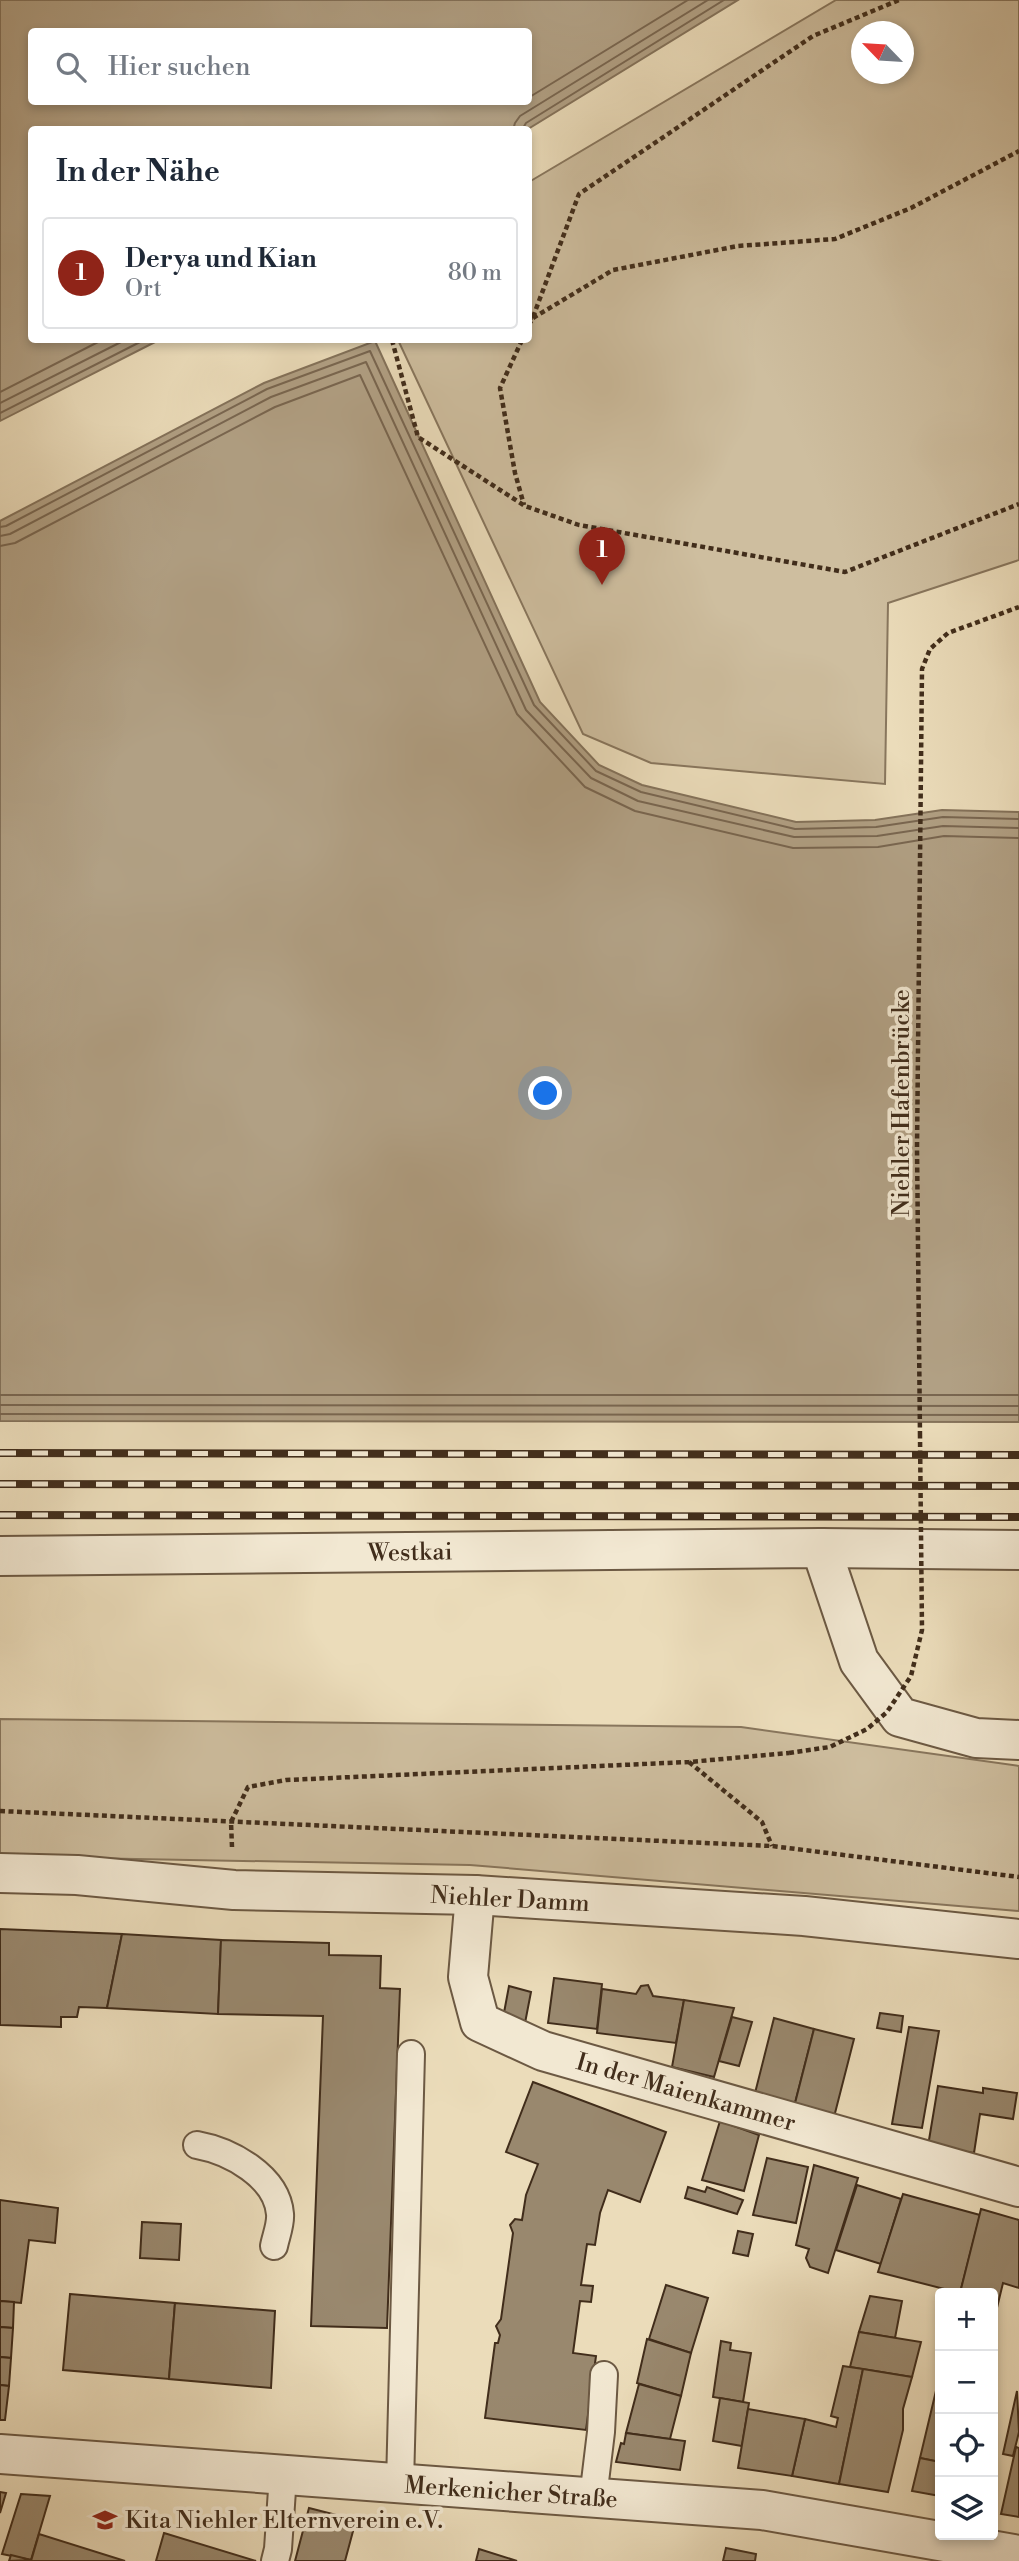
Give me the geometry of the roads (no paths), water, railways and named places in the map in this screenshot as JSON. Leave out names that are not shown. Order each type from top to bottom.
[{"type":"street","name":"Westkai","points":[[0,1556],[821,1548],[1019,1550]]},
{"type":"street","points":[[821,1548],[859,1661],[900,1717],[976,1738],[1019,1740]]},
{"type":"street","name":"Niehler Damm","points":[[0,1873],[77,1875],[234,1890],[475,1895],[804,1916],[1019,1939]]},
{"type":"street","name":"In der Maienkammer","points":[[475,1895],[468,1978],[480,2022],[543,2051],[1019,2187]]},
{"type":"street","name":"Merkenicher Straße","points":[[0,2454],[762,2510],[889,2548],[1019,2555]]},
{"type":"lane","points":[[400,2484],[411,2054]]},
{"type":"lane","points":[[197,2145],[215,2148],[260,2176],[276,2198],[281,2216],[274,2246]]},
{"type":"lane","points":[[593,2498],[604,2375]]},
{"type":"lane","points":[[275,2561],[283,2475]]},
{"type":"water","points":[[0,0],[738,0],[532,127],[28,126],[28,343],[153,343],[0,421]]},
{"type":"water","points":[[376,343],[540,702],[599,765],[642,785],[796,822],[875,820],[942,810],[1019,812],[1019,1422],[0,1421],[0,521],[264,383]]},
{"type":"railway","points":[[0,1453],[1019,1455]]},
{"type":"railway","points":[[0,1484],[1019,1486]]},
{"type":"railway","points":[[0,1515],[1019,1517]]},
{"type":"place","name":"Derya und Kian","points":[[602,585]]},
{"type":"place","name":"Kita Niehler Elternverein e.V.","points":[[105,2520]]}]
